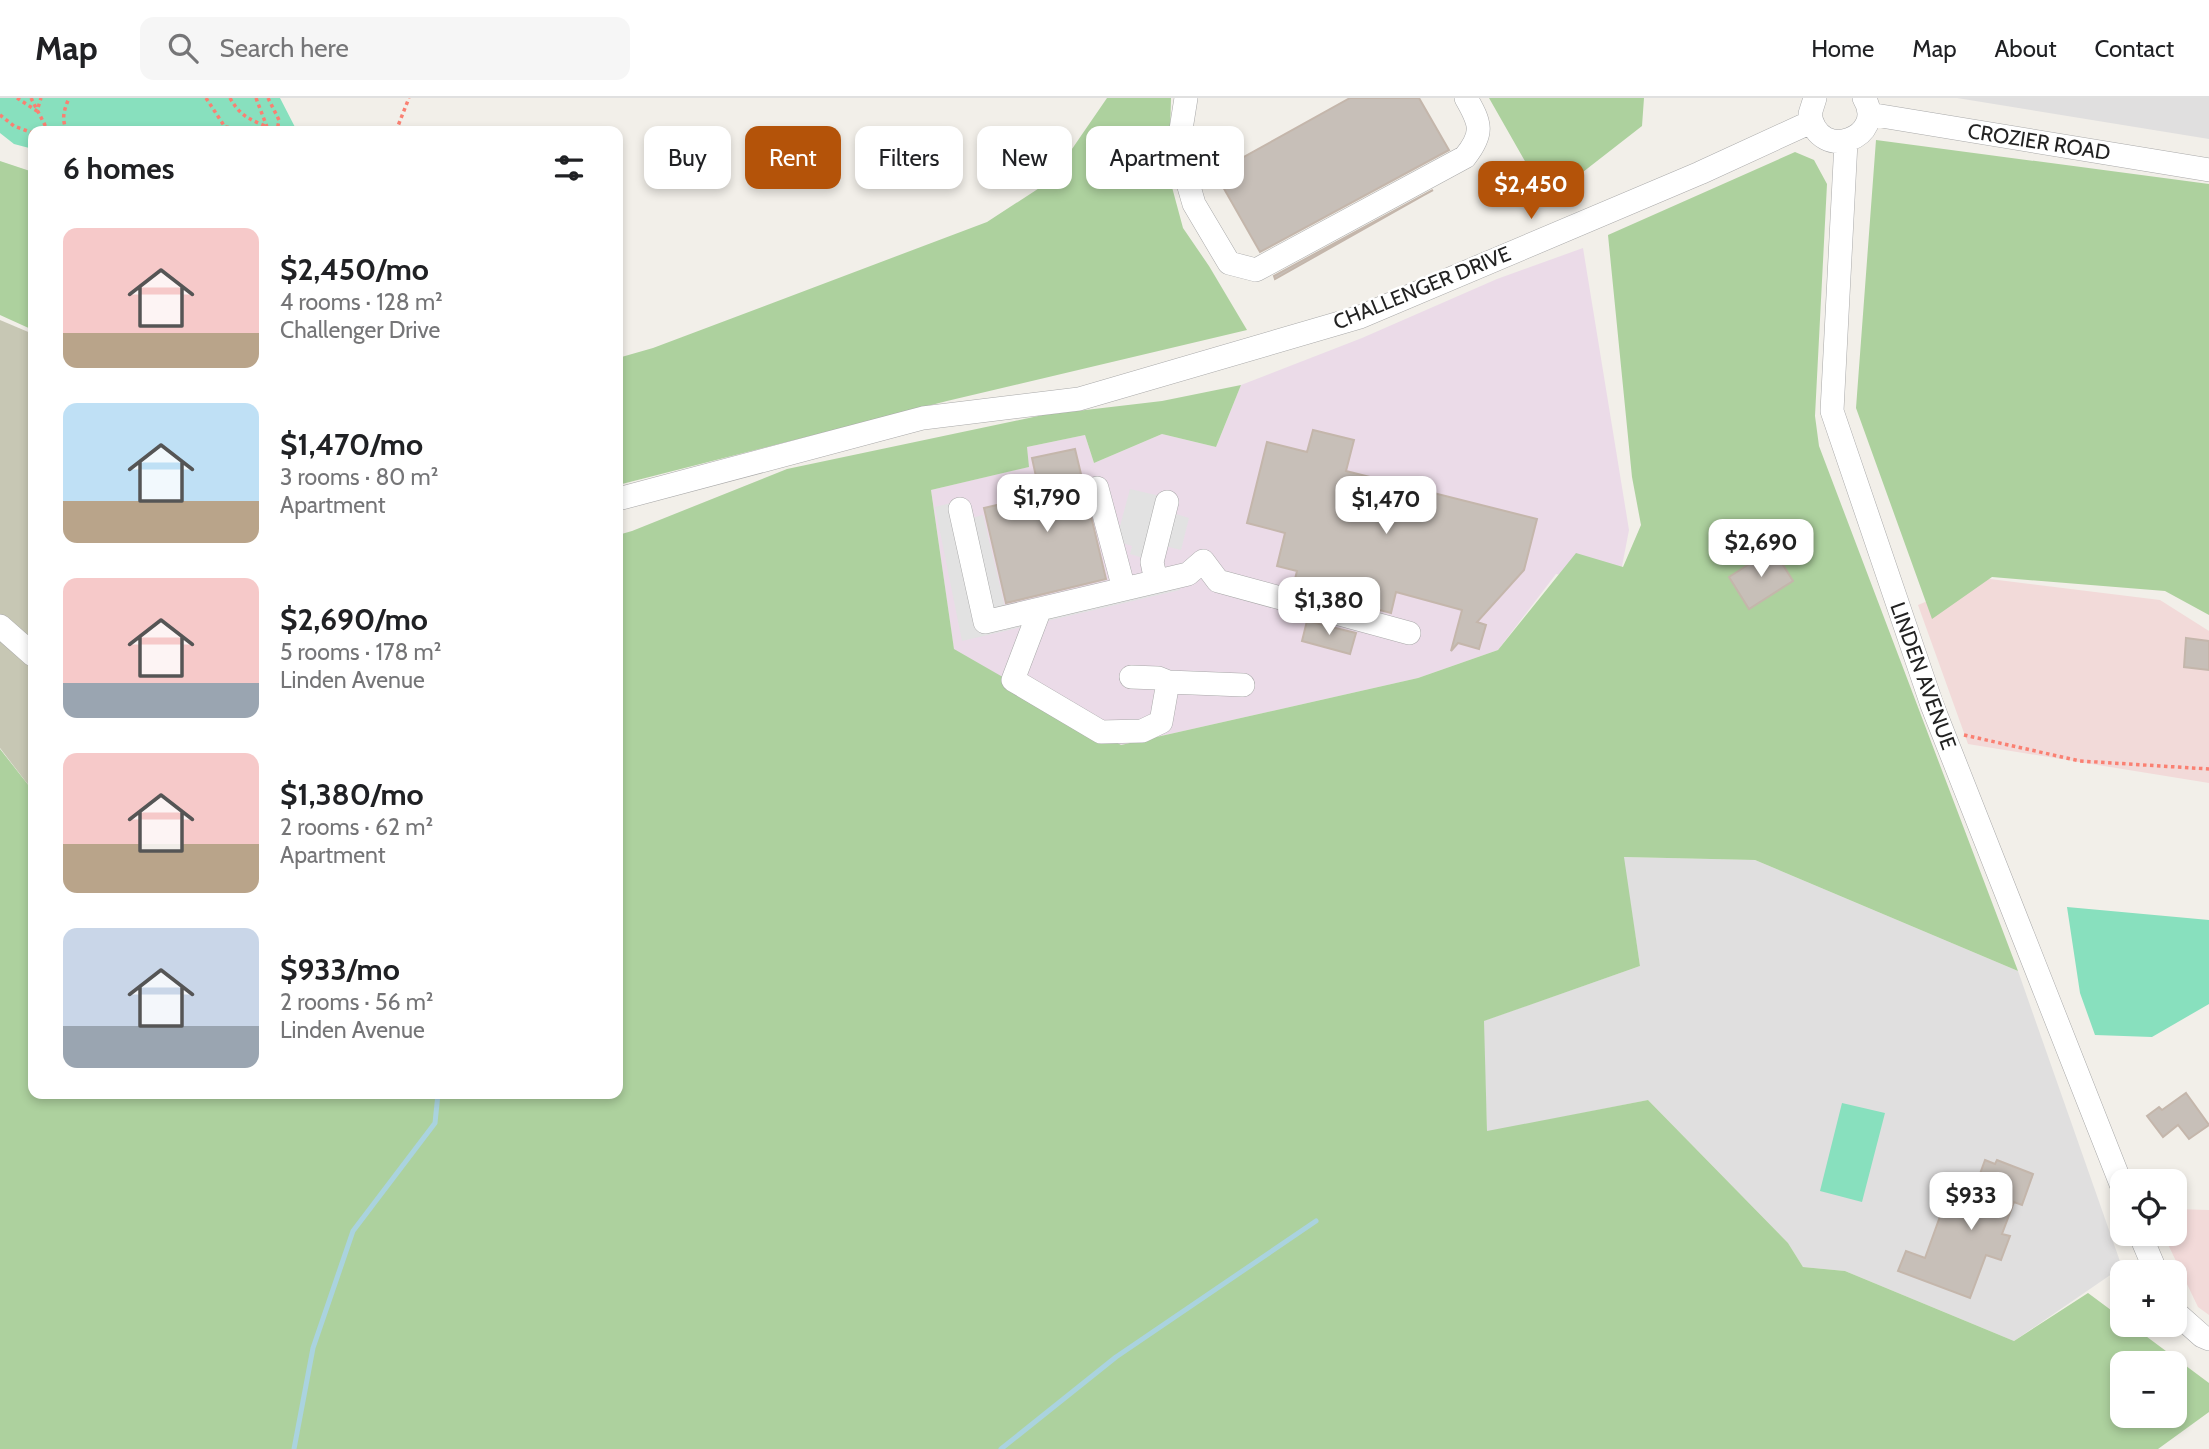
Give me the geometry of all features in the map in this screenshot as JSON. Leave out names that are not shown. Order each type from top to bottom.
[{"type":"street","points":[[1186,98],[1179,142],[1194,204],[1229,263],[1256,270],[1465,158],[1477,141],[1479,128],[1466,98]]},
{"type":"street","points":[[1813,104],[1819,134],[1832,142],[1846,142],[1858,136],[1866,126],[1866,106]]},
{"type":"street","name":"CHALLENGER DRIVE","points":[[623,498],[923,418],[1079,399],[1360,317],[1700,173],[1813,104]]},
{"type":"street","name":"CROZIER ROAD","points":[[1866,106],[2209,170]]},
{"type":"street","name":"LINDEN AVENUE","points":[[1846,142],[1832,411],[1942,730],[2115,1169]]},
{"type":"street","points":[[1097,488],[1124,589]]},
{"type":"street","points":[[1156,581],[1152,562],[1167,502]]},
{"type":"street","points":[[960,509],[985,622],[1188,574],[1203,561],[1218,581],[1409,633]]},
{"type":"street","points":[[1040,609],[1013,680],[1101,732],[1142,731],[1161,722],[1168,682]]},
{"type":"street","points":[[0,626],[28,651]]},
{"type":"street","points":[[1131,677],[1158,678],[1168,682],[1243,685]]},
{"type":"street","points":[[2187,1323],[2209,1339]]},
{"type":"path","points":[[18,98],[37,111]]},
{"type":"path","points":[[31,98],[45,126]]},
{"type":"path","points":[[37,111],[41,98]]},
{"type":"path","points":[[64,126],[64,109],[69,98]]},
{"type":"path","points":[[206,98],[224,126]]},
{"type":"path","points":[[230,98],[237,110],[252,122],[264,126]]},
{"type":"path","points":[[256,98],[267,126]]},
{"type":"path","points":[[268,98],[279,120],[277,126]]},
{"type":"path","points":[[398,126],[409,98]]},
{"type":"path","points":[[0,115],[28,131]]},
{"type":"path","points":[[1942,730],[2080,761],[2209,769]]},
{"type":"shaded area","points":[[1957,98],[2209,98],[2209,139]]},
{"type":"shaded area","points":[[1583,248],[1629,530],[1618,587],[1556,574],[1498,650],[1418,678],[1121,745],[954,650],[931,490],[1028,467],[1027,447],[1085,435],[1094,463],[1162,434],[1216,447],[1241,385],[1362,338],[1497,279]]},
{"type":"shaded area","points":[[0,320],[28,332],[28,784],[0,748]]},
{"type":"shaded area","points":[[1130,489],[1160,496],[1143,558],[1130,554],[1132,546],[1116,541]]},
{"type":"shaded area","points":[[951,503],[978,630],[1178,584],[1180,590],[962,641],[935,507]]},
{"type":"shaded area","points":[[1173,513],[1189,518],[1181,550],[1165,546]]},
{"type":"shaded area","points":[[983,515],[1006,611],[990,615],[968,519]]},
{"type":"shaded area","points":[[1982,578],[2160,600],[2209,631],[2209,783],[1968,744],[1918,605]]},
{"type":"shaded area","points":[[1623,857],[1755,860],[2018,971],[2110,1233],[2110,1246],[2115,1246],[2120,1260],[2110,1260],[2110,1275],[2014,1341],[1845,1271],[1803,1267],[1788,1243],[1648,1100],[1487,1132],[1483,1021],[1640,966]]},
{"type":"shaded area","points":[[2187,1209],[2209,1210],[2209,1315],[2198,1307],[2187,1284],[2187,1260],[2175,1260],[2169,1246],[2187,1246]]},
{"type":"green space","points":[[0,98],[280,98],[294,126],[28,126],[28,148],[14,144],[0,133]]},
{"type":"green space","points":[[1107,98],[1171,98],[1170,126],[1088,126]]},
{"type":"green space","points":[[1489,98],[1644,98],[1642,126],[1547,200]]},
{"type":"green space","points":[[1086,129],[1086,189],[1172,189],[1183,228],[1247,330],[947,401],[623,484],[623,357],[653,348],[987,222],[1038,189],[1072,189],[1072,149]]},
{"type":"green space","points":[[1876,140],[2209,184],[2209,615],[2165,591],[1992,577],[1932,619],[1856,408]]},
{"type":"green space","points":[[1795,152],[1814,160],[1827,184],[1815,416],[1819,446],[2018,971],[1755,860],[1624,857],[1640,966],[1484,1021],[1487,1131],[1648,1100],[1788,1243],[1803,1267],[1845,1271],[2014,1341],[2088,1293],[2110,1309],[2110,1337],[2147,1337],[2166,1351],[2110,1351],[2110,1428],[2187,1428],[2158,1449],[0,1449],[0,749],[28,785],[28,1099],[623,1099],[623,534],[787,469],[1043,415],[1162,401],[1241,385],[1216,447],[1162,434],[1094,463],[1085,435],[1027,447],[1029,467],[931,490],[954,649],[1121,745],[1418,678],[1498,650],[1576,553],[1623,567],[1641,525],[1632,477],[1608,235]]},
{"type":"green space","points":[[0,161],[28,170],[28,328],[0,315]]},
{"type":"green space","points":[[2067,907],[2209,920],[2209,1004],[2152,1037],[2095,1035],[2080,993]]},
{"type":"green space","points":[[1842,1103],[1885,1113],[1862,1202],[1820,1191]]},
{"type":"green space","points":[[2187,1367],[2209,1383],[2209,1412],[2187,1428]]},
{"type":"building","points":[[1350,98],[1419,98],[1449,150],[1260,252],[1224,189],[1244,189],[1244,157]]},
{"type":"building","points":[[1433,190],[1275,279],[1274,276]]},
{"type":"building","points":[[1313,430],[1354,440],[1346,471],[1537,519],[1524,570],[1477,622],[1486,625],[1479,649],[1458,643],[1451,651],[1462,610],[1396,592],[1391,613],[1293,587],[1297,571],[1277,566],[1285,533],[1247,523],[1267,442],[1307,452]]},
{"type":"building","points":[[1075,449],[1106,579],[1006,603],[984,508],[1040,495],[1032,458]]},
{"type":"building","points":[[1773,549],[1793,581],[1749,609],[1729,577]]},
{"type":"building","points":[[1307,621],[1356,633],[1350,654],[1302,641]]},
{"type":"building","points":[[2186,638],[2209,641],[2209,670],[2184,667]]},
{"type":"building","points":[[2186,1093],[2209,1125],[2189,1139],[2178,1125],[2163,1137],[2147,1116],[2159,1107],[2162,1110]]},
{"type":"building","points":[[1985,1160],[1995,1164],[1997,1160],[2033,1174],[2022,1205],[2014,1202],[2002,1234],[2010,1236],[2001,1260],[1986,1255],[1970,1298],[1898,1271],[1906,1251],[1925,1258],[1942,1211],[1964,1218]]},
{"type":"waterway","points":[[294,1449],[313,1348],[353,1231],[435,1123],[437,1099]]},
{"type":"waterway","points":[[1001,1449],[1116,1357],[1316,1221]]}]
